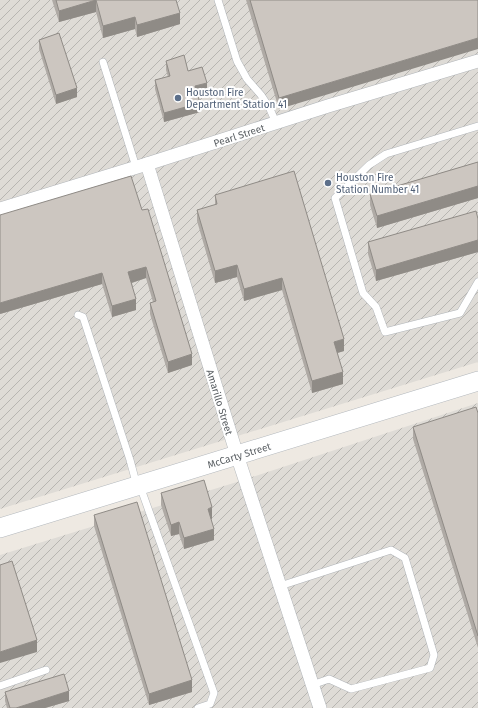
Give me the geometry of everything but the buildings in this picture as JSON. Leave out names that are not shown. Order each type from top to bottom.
[{"type":"main road","name":"McCarty Street","points":[[0,528],[478,381]]},
{"type":"street","name":"Pearl Street","points":[[0,209],[478,61]]},
{"type":"street","name":"Amarillo Street","points":[[142,166],[320,708]]},
{"type":"lane","points":[[218,0],[237,61],[247,79],[261,95],[270,109],[276,123]]},
{"type":"lane","points":[[104,62],[142,166]]},
{"type":"lane","points":[[478,126],[386,154],[369,165],[335,198],[363,293],[376,307],[385,332],[460,313],[478,282]]},
{"type":"lane","points":[[78,315],[83,317],[138,486],[214,692],[210,704],[198,708]]},
{"type":"lane","points":[[280,586],[391,550],[405,558],[434,655],[430,668],[351,689],[329,679],[312,685]]},
{"type":"lane","points":[[0,686],[46,670]]},
{"type":"shaded area","points":[[0,0],[478,0],[478,362],[0,509]]},
{"type":"shaded area","points":[[478,403],[478,708],[0,708],[0,555],[237,482]]},
{"type":"place","name":"Houston Fire Department Station 41","points":[[178,98]]},
{"type":"place","name":"Houston Fire Station Number 41","points":[[328,183]]}]
